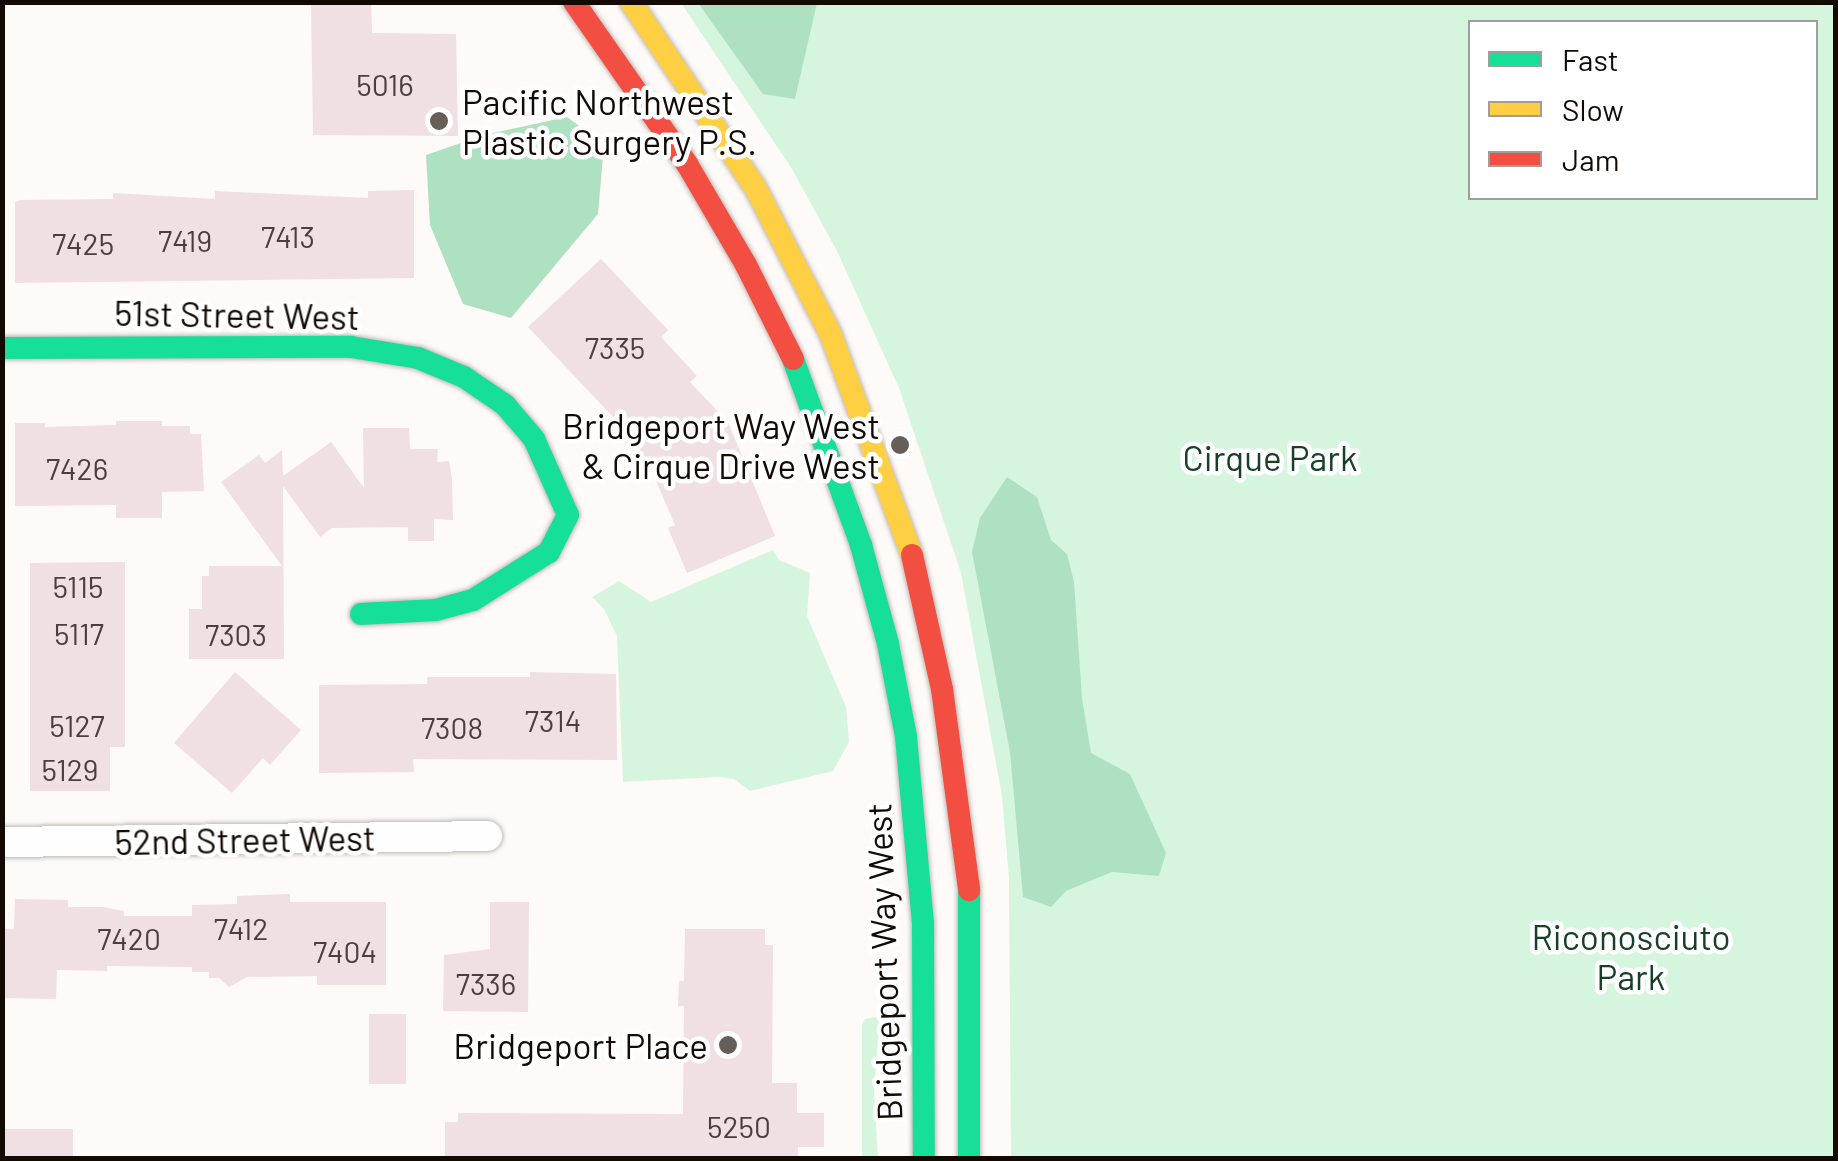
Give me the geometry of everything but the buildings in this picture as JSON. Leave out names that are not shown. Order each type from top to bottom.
[{"type":"main road","name":"Bridgeport Way West","points":[[574,2],[686,164],[746,265],[795,363],[861,545],[902,718],[917,835],[924,923],[924,1158]]},
{"type":"main road","points":[[631,2],[755,187],[831,335],[906,530],[942,690],[969,878],[969,1158]]},
{"type":"main road","name":"51st Street West","points":[[2,348],[351,347],[418,358],[464,377],[505,405],[534,439],[568,516],[550,552],[474,600],[435,610],[361,614]]},
{"type":"street","name":"52nd Street West","points":[[2,842],[486,836]]},
{"type":"green space","name":"Cirque Park","points":[[681,3],[1835,3],[1835,1158],[1011,1158],[1009,878],[1002,796],[961,573],[899,388],[837,251],[792,169]]},
{"type":"green space","points":[[698,3],[817,3],[795,99],[763,94]]},
{"type":"green space","points":[[567,117],[604,144],[598,214],[511,318],[463,304],[430,225],[426,155],[484,135]]},
{"type":"green space","points":[[1007,477],[1037,497],[1051,540],[1067,554],[1074,582],[1082,698],[1091,753],[1130,774],[1166,853],[1159,876],[1112,872],[1066,891],[1051,907],[1023,897],[1010,752],[972,552],[980,518]]},
{"type":"green space","points":[[773,550],[779,560],[810,573],[807,616],[846,707],[849,742],[833,771],[750,791],[734,779],[718,777],[623,782],[617,636],[604,609],[592,597],[619,581],[651,602]]},
{"type":"green space","points":[[880,1016],[874,1091],[878,1158],[862,1158],[862,1025],[865,1019]]},
{"type":"traffic: fast","points":[[2,348],[351,347],[418,358],[464,377],[505,405],[534,439],[568,515],[549,552],[473,600],[435,610],[361,614]]},
{"type":"traffic: fast","points":[[793,359],[861,545],[888,644],[906,737],[923,923],[924,1158]]},
{"type":"traffic: fast","points":[[969,890],[969,1158]]},
{"type":"traffic: slow","points":[[631,2],[755,187],[831,335],[912,555]]},
{"type":"traffic: jam","points":[[574,2],[687,164],[746,265],[793,359]]},
{"type":"traffic: jam","points":[[912,555],[942,689],[969,890]]},
{"type":"place","name":"Pacific Northwest Plastic Surgery P.S.","points":[[439,121]]},
{"type":"place","name":"Bridgeport Way West & Cirque Drive West","points":[[900,445]]},
{"type":"place","name":"Bridgeport Place","points":[[728,1045]]},
{"type":"park label","name":"Riconosciuto Park","points":[[1631,956]]}]
